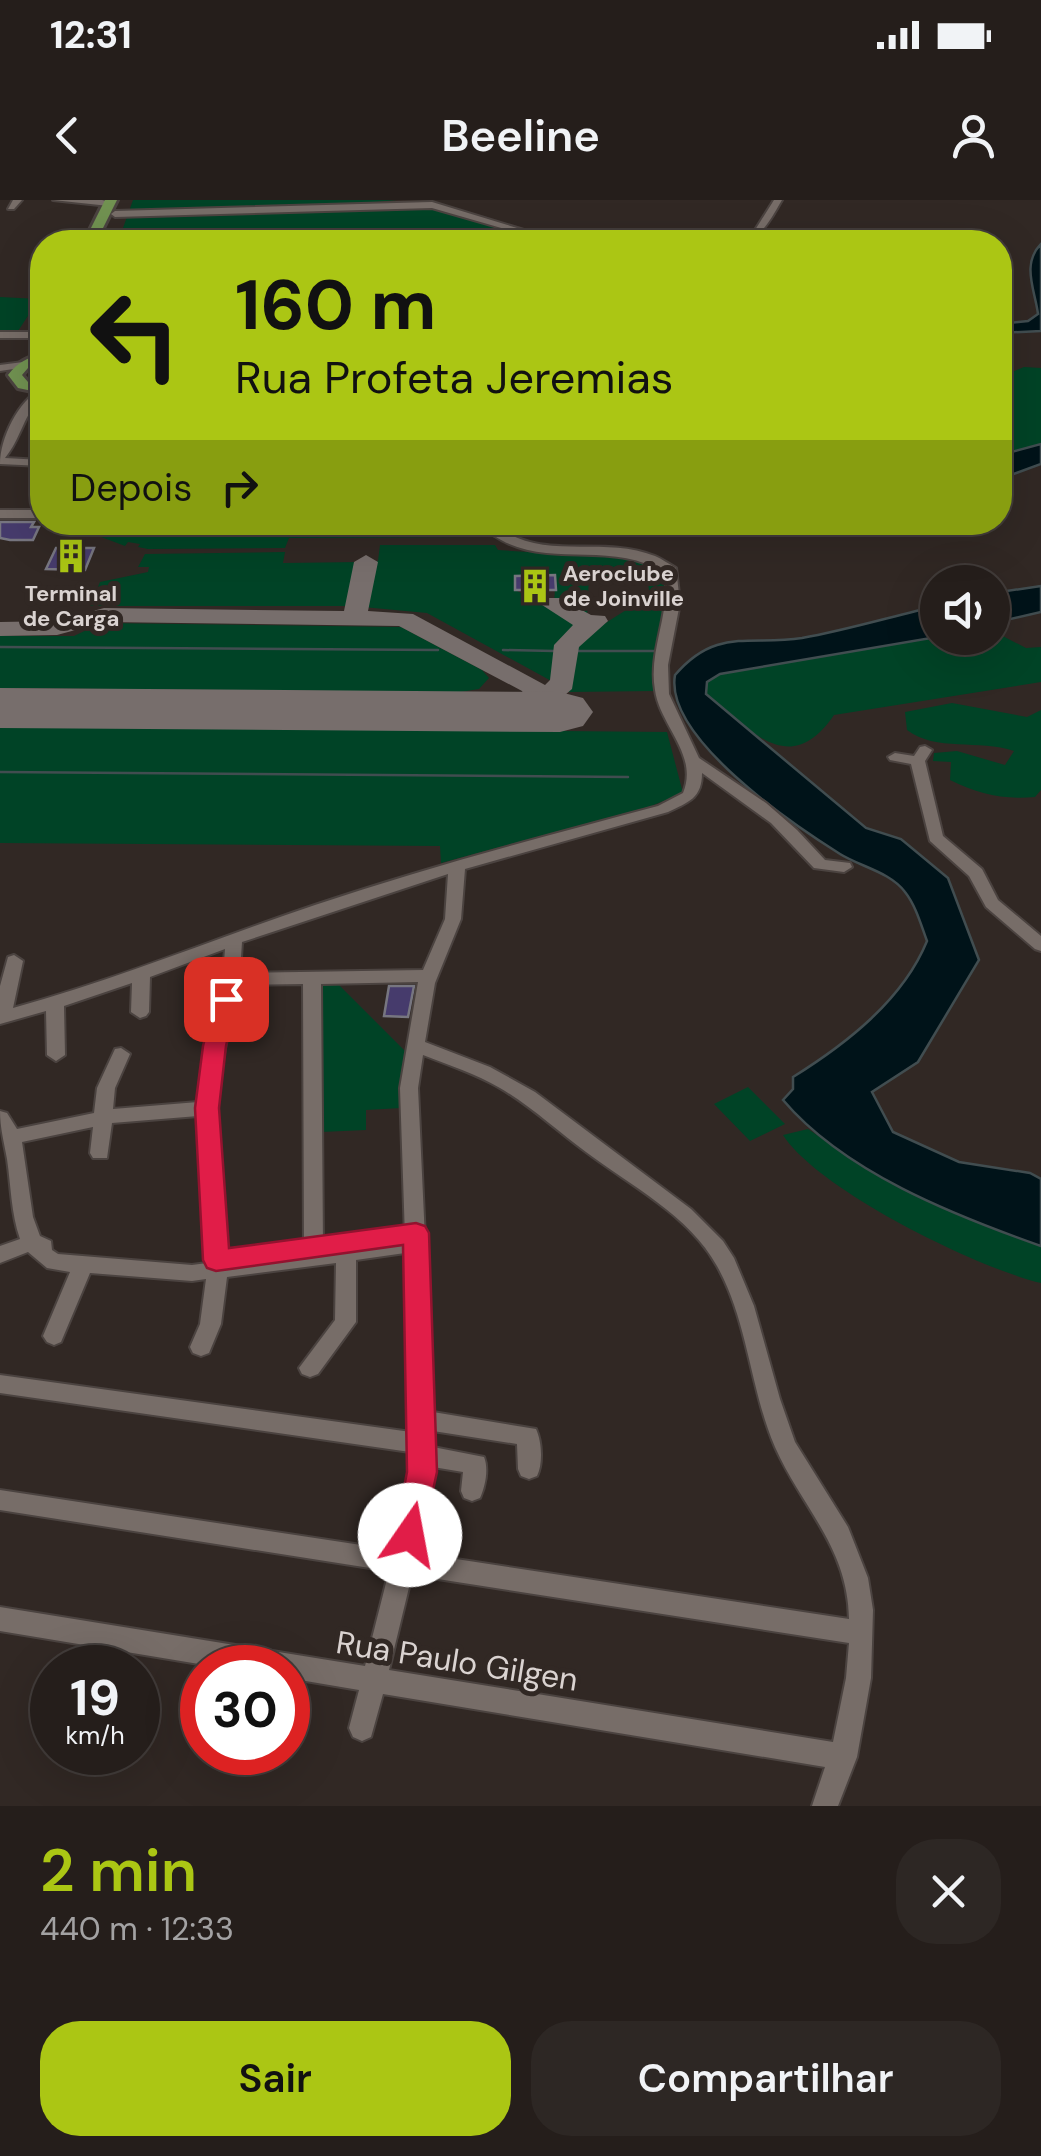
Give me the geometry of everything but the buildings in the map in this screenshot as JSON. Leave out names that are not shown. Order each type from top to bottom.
[{"type":"street","points":[[57,200],[111,211],[432,205],[517,230]]},
{"type":"street","points":[[759,230],[778,200]]},
{"type":"street","points":[[0,334],[30,334]]},
{"type":"street","points":[[19,369],[28,402],[3,455],[30,462]]},
{"type":"street","points":[[0,514],[30,514]]},
{"type":"street","points":[[14,961],[1,1018],[55,1004],[323,908],[457,865],[683,801],[694,788],[692,760],[670,719],[660,684],[670,636],[673,588],[668,568],[637,556],[509,544],[499,535]]},
{"type":"street","points":[[895,757],[921,756],[936,838],[976,873],[992,903],[1041,945]]},
{"type":"street","points":[[692,760],[765,807],[820,864],[844,867]]},
{"type":"street","points":[[362,1728],[420,1490],[422,1420],[409,1100],[429,976],[454,919],[457,865]]},
{"type":"street","points":[[201,1348],[210,1324],[217,1266],[207,1108],[214,1046],[232,979],[234,942]]},
{"type":"street","points":[[140,1012],[141,975]]},
{"type":"street","points":[[232,979],[429,976]]},
{"type":"street","points":[[312,978],[313,1249]]},
{"type":"street","points":[[55,1004],[56,1055]]},
{"type":"street","points":[[415,1045],[501,1080],[525,1096],[698,1227],[718,1249],[731,1272],[768,1400],[787,1448],[850,1558],[858,1588],[856,1696],[844,1758],[825,1806]]},
{"type":"street","points":[[100,1153],[106,1088],[121,1054]]},
{"type":"street","points":[[14,1137],[104,1118],[207,1108]]},
{"type":"street","points":[[0,1118],[14,1137],[23,1216],[43,1258],[82,1267],[217,1266],[346,1255],[416,1239]]},
{"type":"street","points":[[0,1255],[33,1242],[60,1252],[102,1258],[217,1266],[313,1249],[416,1239]]},
{"type":"street","points":[[310,1368],[345,1322],[346,1255]]},
{"type":"street","points":[[54,1336],[82,1267]]},
{"type":"street","points":[[0,1384],[422,1450],[476,1464],[472,1491]]},
{"type":"street","points":[[422,1420],[528,1436],[529,1469]]},
{"type":"street","points":[[0,1500],[860,1633]]},
{"type":"street","name":"Rua Paulo Gilgen","points":[[0,1619],[844,1758]]},
{"type":"green space","points":[[133,200],[397,200],[331,206],[447,209],[513,230],[122,230]]},
{"type":"green space","points":[[0,297],[30,299],[30,313],[18,331],[0,330]]},
{"type":"green space","points":[[1024,367],[1041,368],[1041,444],[1012,452],[1012,372]]},
{"type":"green space","points":[[96,535],[489,537],[289,538],[285,548],[148,549],[128,542],[125,546]]},
{"type":"green space","points":[[380,545],[495,545],[498,550],[635,559],[665,572],[666,628],[655,691],[569,692],[577,641],[634,605],[654,602],[655,591],[649,590],[647,576],[589,576],[587,617],[554,602],[555,590],[515,590],[579,622],[578,629],[560,647],[555,683],[427,613],[363,607],[371,562],[378,561]]},
{"type":"green space","points":[[285,552],[283,563],[361,562],[352,606],[90,606],[100,582],[148,572],[149,567],[138,567],[145,554]]},
{"type":"green space","points":[[101,623],[401,627],[482,670],[489,678],[479,689],[460,692],[0,688],[0,636],[74,636]]},
{"type":"green space","points":[[920,640],[920,655],[1010,655],[1010,640],[1026,648],[1041,647],[1041,682],[834,715],[817,734],[801,744],[785,746],[754,733],[706,694],[707,682],[720,674]]},
{"type":"green space","points":[[952,703],[1027,717],[1041,710],[1041,790],[1035,797],[1002,797],[971,789],[950,780],[951,762],[933,761],[934,753],[957,751],[1005,765],[1014,751],[931,741],[907,730],[905,712]]},
{"type":"green space","points":[[0,726],[667,732],[683,793],[651,806],[441,863],[440,846],[0,843]]},
{"type":"green space","points":[[321,983],[337,983],[407,1053],[401,1108],[366,1110],[366,1130],[321,1132]]},
{"type":"green space","points":[[748,1087],[785,1124],[750,1141],[714,1104]]},
{"type":"green space","points":[[808,1129],[921,1195],[1041,1246],[1041,1283],[940,1244],[863,1202],[802,1157],[783,1135]]},
{"type":"shaded area","points":[[1041,244],[1041,331],[1012,332],[1012,323],[1028,321],[1038,314],[1030,269]]},
{"type":"shaded area","points":[[1041,444],[1041,464],[1012,475],[1012,452]]},
{"type":"shaded area","points":[[1041,586],[1041,612],[1010,619],[1010,591]]},
{"type":"shaded area","points":[[920,610],[920,640],[720,674],[707,682],[706,694],[866,828],[901,839],[948,878],[979,960],[918,1062],[872,1092],[893,1132],[959,1162],[1030,1173],[1041,1179],[1041,1246],[937,1205],[868,1170],[808,1126],[783,1100],[793,1089],[793,1077],[852,1035],[888,1001],[917,962],[927,941],[912,903],[899,885],[840,854],[792,822],[710,751],[689,725],[677,699],[675,675],[690,660],[719,644],[802,638]]},
{"type":"waterway","points":[[0,647],[438,650]]},
{"type":"waterway","points":[[503,650],[554,651]]},
{"type":"waterway","points":[[577,651],[655,651]]},
{"type":"waterway","points":[[0,772],[628,777]]},
{"type":"taxiway","points":[[355,617],[366,562]]},
{"type":"taxiway","points":[[551,603],[586,622],[585,629]]},
{"type":"taxiway","points":[[0,629],[57,628],[104,615],[404,619],[533,686],[540,701],[527,710],[515,711]]},
{"type":"taxiway","points":[[536,706],[563,683],[567,645],[596,621]]},
{"type":"runway","points":[[0,708],[560,712]]},
{"type":"place","name":"Terminal de Carga","points":[[71,556]]},
{"type":"place","name":"Aeroclube de Joinville","points":[[535,586]]},
{"type":"route","points":[[226,999],[210,1068],[207,1108],[216,1260],[416,1233],[422,1472],[410,1535]]}]
